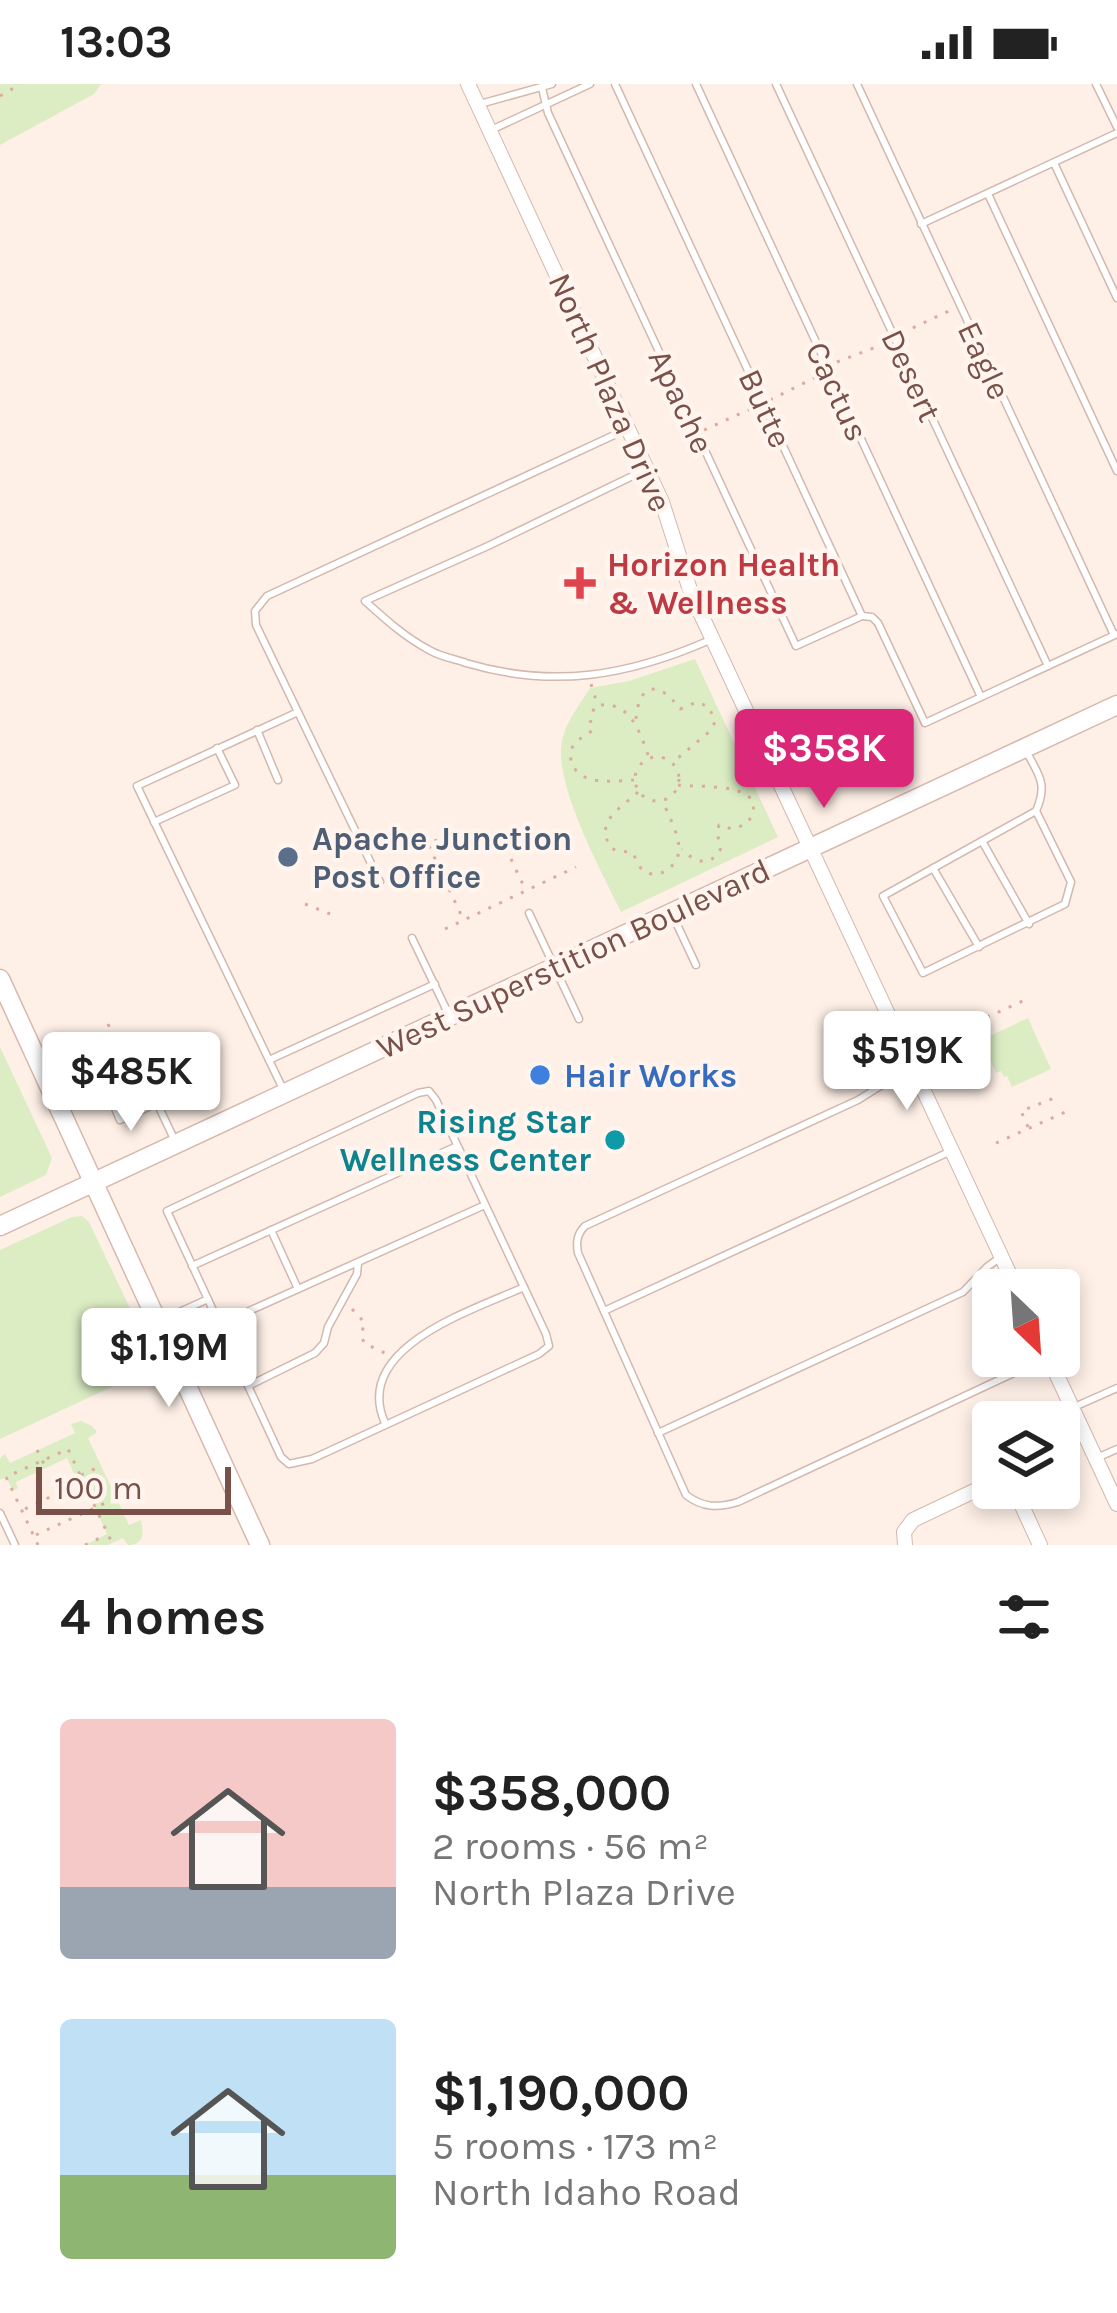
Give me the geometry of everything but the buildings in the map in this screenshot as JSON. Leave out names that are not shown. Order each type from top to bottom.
[{"type":"main road","name":"West Superstition Boulevard","points":[[0,1226],[1117,705]]},
{"type":"main road","points":[[0,979],[260,1545]]},
{"type":"street","name":"North Plaza Drive","points":[[468,84],[629,429],[669,520],[692,593],[1007,1269]]},
{"type":"street","points":[[1080,1425],[1117,1504]]},
{"type":"street","points":[[904,1539],[914,1520],[972,1492]]},
{"type":"street","points":[[1023,1509],[1040,1545]]},
{"type":"lane","points":[[478,105],[552,84]]},
{"type":"lane","points":[[490,130],[590,84]]},
{"type":"lane","name":"Butte","points":[[615,84],[862,616],[878,623],[925,723],[981,697]]},
{"type":"lane","name":"Cactus","points":[[696,84],[981,697]]},
{"type":"lane","name":"Desert","points":[[776,84],[1048,667]]},
{"type":"lane","name":"Eagle","points":[[857,84],[1116,635]]},
{"type":"lane","points":[[922,224],[1117,130],[1096,84]]},
{"type":"lane","name":"Apache","points":[[542,88],[796,646],[862,616]]},
{"type":"lane","points":[[1054,163],[1117,298]]},
{"type":"lane","points":[[988,194],[1117,471]]},
{"type":"lane","points":[[380,882],[256,625],[255,611],[267,596],[629,429]]},
{"type":"lane","points":[[647,470],[365,601],[396,630],[435,653],[489,670],[532,676],[590,676],[627,670],[713,639]]},
{"type":"lane","points":[[981,697],[1116,635]]},
{"type":"lane","points":[[285,1093],[137,785],[298,712]]},
{"type":"lane","points":[[257,730],[278,780]]},
{"type":"lane","points":[[154,821],[236,785],[217,748]]},
{"type":"lane","points":[[1024,748],[1043,784],[1036,811],[883,896],[923,973],[1065,904],[1071,882],[1036,811]]},
{"type":"lane","points":[[982,841],[1029,924]]},
{"type":"lane","points":[[933,868],[979,947]]},
{"type":"lane","points":[[671,912],[696,965]]},
{"type":"lane","points":[[529,913],[579,1019]]},
{"type":"lane","points":[[412,938],[450,1016]]},
{"type":"lane","points":[[269,1060],[435,984]]},
{"type":"lane","points":[[912,1066],[858,1100],[585,1226],[577,1238],[578,1253],[686,1495],[707,1506],[724,1506],[751,1496],[1003,1377]]},
{"type":"lane","points":[[52,1089],[96,1068],[120,1120],[138,1107],[173,1095],[160,1068],[129,1087],[108,1092]]},
{"type":"lane","points":[[428,1091],[436,1100],[458,1146],[549,1346],[312,1459],[289,1464],[281,1457],[167,1211],[418,1093],[428,1091]]},
{"type":"lane","points":[[155,1099],[176,1143]]},
{"type":"lane","points":[[192,1266],[458,1146]]},
{"type":"lane","points":[[604,1311],[952,1151]]},
{"type":"lane","points":[[220,1324],[485,1204]]},
{"type":"lane","points":[[272,1230],[298,1289]]},
{"type":"lane","points":[[658,1433],[963,1292],[1001,1257]]},
{"type":"lane","points":[[248,1386],[299,1363],[324,1343],[358,1263]]},
{"type":"lane","points":[[386,1425],[378,1400],[380,1390],[402,1351],[423,1333],[524,1287]]},
{"type":"lane","points":[[158,1322],[208,1299]]},
{"type":"lane","points":[[1080,1404],[1117,1388]]},
{"type":"lane","points":[[1096,1458],[1117,1449]]},
{"type":"lane","points":[[0,1513],[15,1545]]},
{"type":"path","points":[[0,96],[21,84]]},
{"type":"path","points":[[590,676],[598,705],[590,718],[592,733],[572,747],[572,764],[594,780],[634,780]]},
{"type":"path","points":[[635,721],[638,699],[655,688],[669,694],[680,709],[704,704],[713,712],[715,722],[710,730],[672,763]]},
{"type":"path","points":[[598,705],[616,706],[635,721],[650,758]]},
{"type":"path","points":[[715,722],[724,720]]},
{"type":"path","points":[[650,758],[672,763],[678,773],[679,785],[663,801],[652,801],[638,792],[634,780],[637,769],[650,758]]},
{"type":"path","points":[[663,801],[679,846],[695,861],[714,859],[721,848],[719,825],[732,829],[751,820],[754,805],[739,790],[679,785]]},
{"type":"path","points":[[638,792],[606,824],[608,845],[618,852],[633,853],[642,870],[657,874],[676,862],[679,846]]},
{"type":"path","points":[[459,830],[428,844],[464,920]]},
{"type":"path","points":[[511,859],[526,891]]},
{"type":"path","points":[[445,929],[576,867]]},
{"type":"path","points":[[305,904],[333,915]]},
{"type":"path","points":[[955,1032],[1025,1000]]},
{"type":"path","points":[[974,1081],[958,1044],[983,1034],[978,1021]]},
{"type":"path","points":[[109,1024],[120,1051],[133,1055],[157,1043]]},
{"type":"path","points":[[958,1070],[968,1066]]},
{"type":"path","points":[[1029,1129],[1021,1111],[1057,1097]]},
{"type":"path","points":[[996,1143],[1070,1110]]},
{"type":"path","points":[[342,1299],[365,1323],[362,1339],[387,1354]]},
{"type":"path","points":[[63,1438],[112,1543]]},
{"type":"path","points":[[38,1545],[6,1477],[68,1449]]},
{"type":"path","points":[[38,1450],[46,1468]]},
{"type":"path","points":[[22,1510],[101,1466]]},
{"type":"path","points":[[34,1536],[116,1498]]},
{"type":"path","points":[[85,1545],[108,1534]]},
{"type":"green space","points":[[0,84],[101,84],[94,94],[0,145]]},
{"type":"green space","points":[[695,659],[778,837],[621,912],[571,800],[561,755],[563,737],[590,688],[629,681]]},
{"type":"green space","points":[[1028,1018],[1051,1069],[1012,1087],[1007,1076],[996,1073],[981,1040]]},
{"type":"green space","points":[[0,1047],[52,1158],[46,1175],[0,1197]]},
{"type":"green space","points":[[82,1216],[153,1357],[148,1370],[0,1439],[0,1250]]},
{"type":"green space","points":[[81,1421],[97,1432],[88,1438],[129,1525],[141,1520],[137,1543],[128,1545],[123,1538],[108,1545],[85,1545],[107,1534],[67,1458],[16,1482],[18,1488],[13,1491],[6,1477],[0,1480],[0,1458],[5,1454],[10,1463],[75,1433],[71,1424]]},
{"type":"place","name":"Horizon Health & Wellness","points":[[580,583]]},
{"type":"place","name":"Apache Junction Post Office","points":[[288,857]]},
{"type":"place","name":"Hair Works","points":[[540,1075]]},
{"type":"place","name":"Rising Star Wellness Center","points":[[615,1140]]}]
